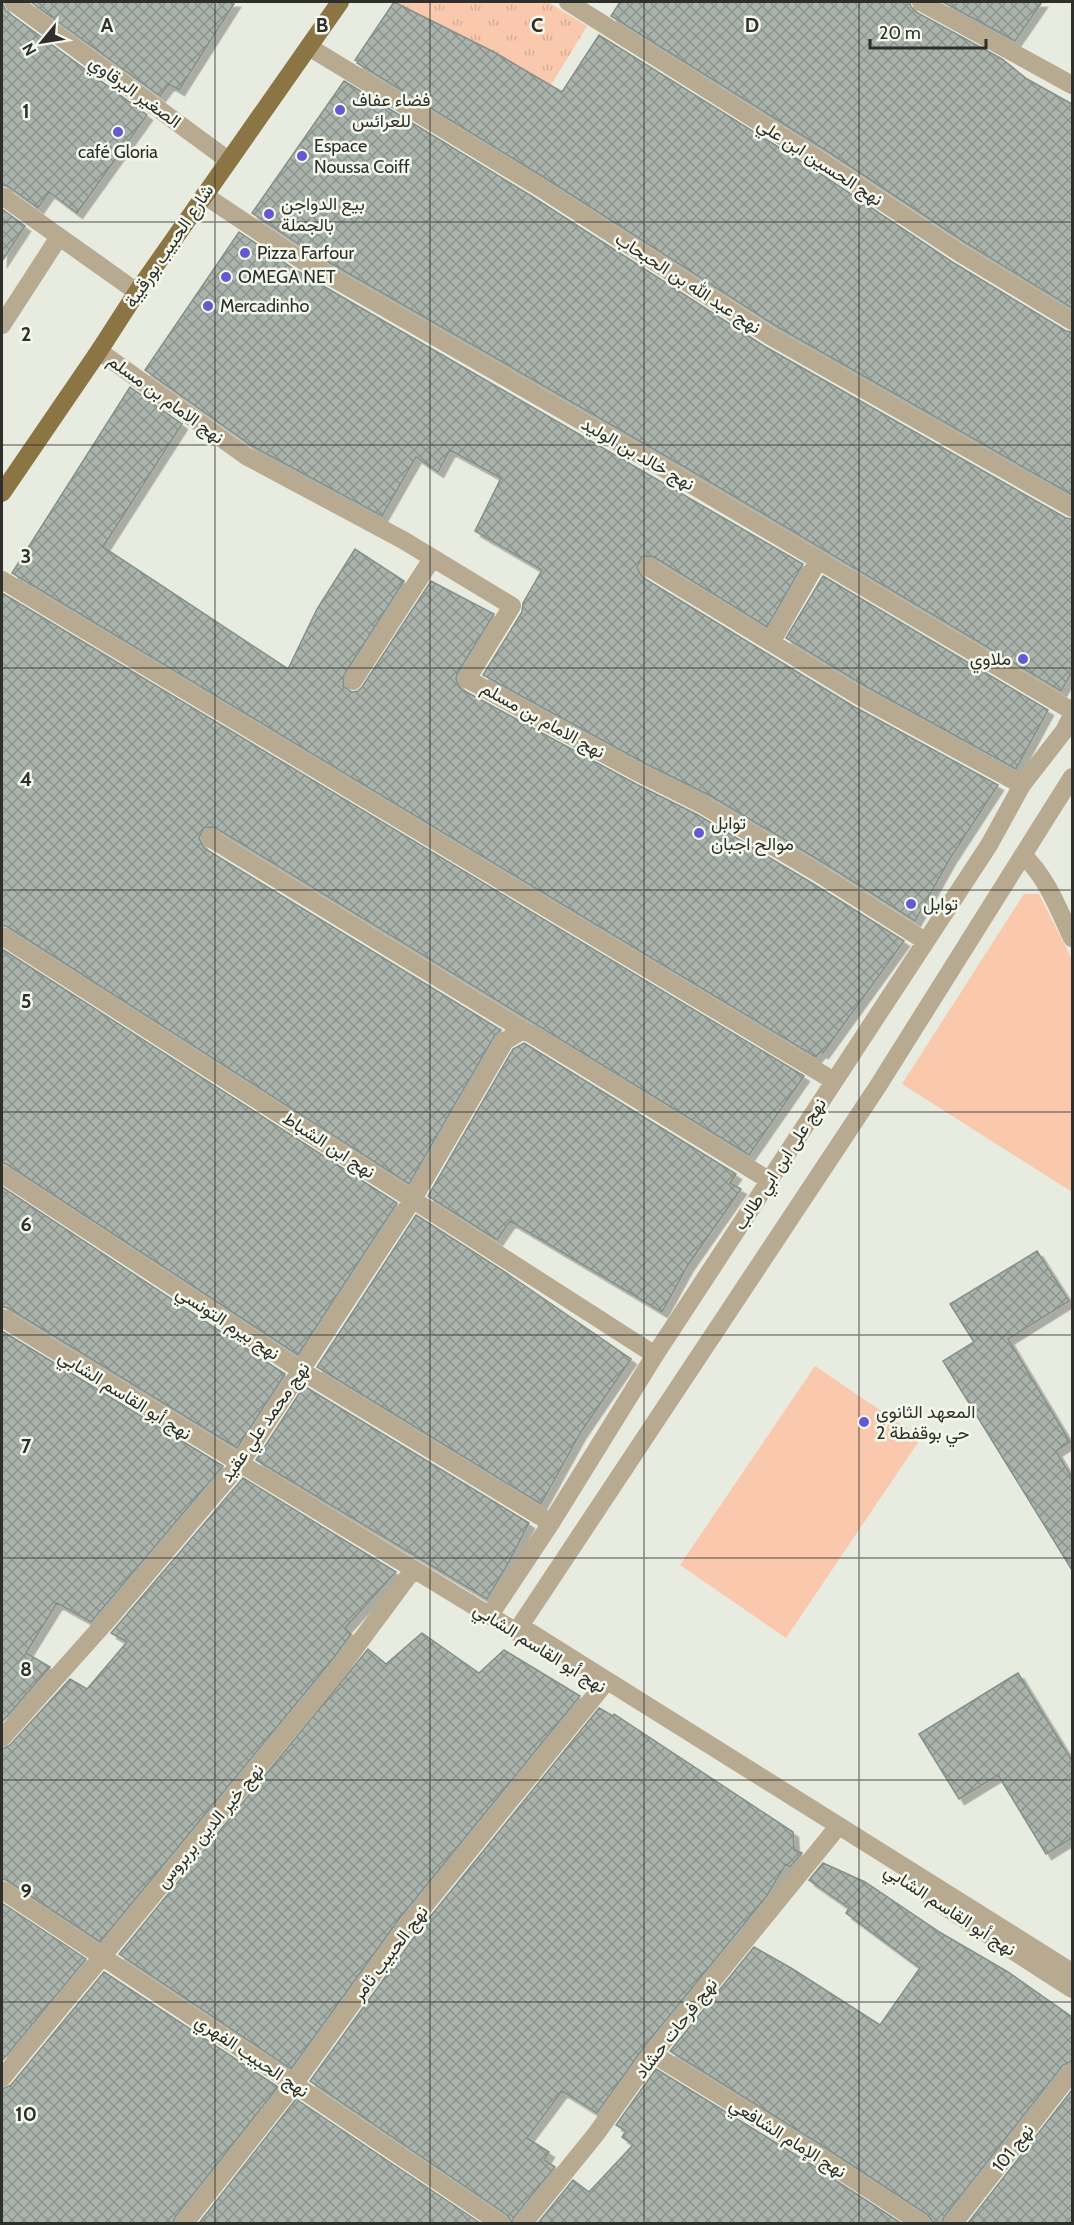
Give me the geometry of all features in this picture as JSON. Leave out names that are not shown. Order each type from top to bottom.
[{"type":"main road","name":"شارع الحبيب بورقيبة","points":[[2,493],[137,292],[340,2]]},
{"type":"street","name":"نهج الحسين ابن علي","points":[[568,2],[821,161],[960,253],[1072,321]]},
{"type":"street","points":[[921,2],[1072,85]]},
{"type":"street","name":"الصغير البرقاوي","points":[[18,3],[228,160]]},
{"type":"street","name":"نهج عبد الله بن الحبحاب","points":[[309,47],[539,188],[770,336],[1072,508]]},
{"type":"street","name":"نهج خالد بن الوليد","points":[[204,195],[300,259],[818,561],[1070,724]]},
{"type":"street","points":[[2,196],[137,292]]},
{"type":"street","points":[[2,325],[59,237]]},
{"type":"street","name":"نهج الامام بن مسلم","points":[[99,351],[246,456],[403,540],[512,606],[467,679],[641,774],[703,805],[818,873],[925,941]]},
{"type":"street","points":[[353,681],[432,559]]},
{"type":"street","points":[[772,641],[818,561]]},
{"type":"street","points":[[648,567],[859,696],[1022,785]]},
{"type":"street","points":[[2,580],[834,1081]]},
{"type":"street","name":"نهج على ابن ابي طالب","points":[[490,1615],[551,1523],[655,1355],[989,845],[1022,785],[1070,724]]},
{"type":"street","points":[[1072,777],[878,1086],[520,1626],[1072,1972]]},
{"type":"street","points":[[210,838],[770,1181]]},
{"type":"street","points":[[1023,855],[1046,882],[1072,938]]},
{"type":"street","name":"نهج ابن الشباط","points":[[2,936],[655,1355]]},
{"type":"street","name":"نهج محمد علي عقيد","points":[[2,1738],[111,1616],[239,1465],[413,1199],[505,1041],[523,1030]]},
{"type":"street","name":"نهج بيرم التونسي","points":[[2,1174],[302,1371],[551,1523]]},
{"type":"street","name":"نهج أبو القاسم الشابي","points":[[2,1318],[239,1465],[490,1615],[1072,1989]]},
{"type":"street","name":"نهج خير الدين بربروس","points":[[2,2078],[341,1667],[413,1570]]},
{"type":"street","name":"نهج الحبيب ثامر","points":[[183,2223],[294,2084],[408,1926],[602,1687]]},
{"type":"street","name":"نهج فرحات حشاد","points":[[523,2223],[596,2134],[653,2054],[832,1834]]},
{"type":"street","name":"نهج الحبيب الفهري","points":[[2,1890],[501,2223]]},
{"type":"street","name":"نهج الإمام الشافعي","points":[[653,2054],[922,2223]]},
{"type":"street","name":"نهج 101","points":[[953,2223],[1072,2072]]},
{"type":"green space","points":[[394,2],[548,2],[587,26],[551,85],[494,52]]},
{"type":"green space","points":[[1024,894],[1039,894],[1072,959],[1072,1192],[902,1084]]},
{"type":"green space","points":[[815,1366],[921,1438],[786,1638],[680,1565]]},
{"type":"building","points":[[2,2],[6,11],[147,115],[77,213],[49,192],[38,208],[9,187],[2,185]]},
{"type":"building","points":[[31,2],[235,2],[179,90],[169,84],[160,96]]},
{"type":"building","points":[[394,2],[494,52],[562,92],[599,35],[815,170],[954,263],[1066,331],[1072,332],[1072,495],[776,326],[545,178],[357,63],[358,61],[355,60]]},
{"type":"building","points":[[620,2],[910,2],[916,12],[1002,59],[1027,79],[1072,104],[1072,308],[966,243],[827,151],[611,16]]},
{"type":"building","points":[[943,2],[1042,2],[1015,41]]},
{"type":"building","points":[[344,81],[533,197],[764,346],[1066,518],[1072,519],[1072,672],[1061,691],[688,469],[306,249],[252,213]]},
{"type":"building","points":[[2,209],[25,226],[2,261]]},
{"type":"building","points":[[239,232],[294,269],[803,564],[767,627],[654,557],[642,557],[637,567],[642,577],[853,706],[998,785],[951,857],[915,921],[824,863],[709,795],[646,764],[483,675],[522,612],[523,603],[542,570],[475,531],[501,478],[450,450],[438,472],[416,457],[382,516],[252,446],[145,370]]},
{"type":"building","points":[[130,387],[182,424],[103,547],[288,669],[317,609],[355,549],[404,581],[344,675],[343,686],[352,692],[362,687],[431,581],[494,614],[457,674],[456,679],[461,689],[698,815],[904,941],[823,1053],[820,1052],[816,1057],[12,573]]},
{"type":"building","points":[[823,576],[1048,710],[1016,769],[865,686],[786,638]]},
{"type":"building","points":[[2,593],[804,1076],[749,1155],[216,828],[204,828],[199,838],[204,848],[501,1030],[495,1035],[409,1184],[2,925]]},
{"type":"building","points":[[2,949],[397,1203],[298,1355],[2,1163]]},
{"type":"building","points":[[524,1043],[736,1174],[730,1183],[741,1189],[688,1265],[662,1312],[510,1221],[497,1240],[428,1196],[513,1049]]},
{"type":"building","points":[[2,1187],[285,1374],[237,1448],[8,1308],[2,1307]]},
{"type":"building","points":[[416,1215],[502,1270],[631,1359],[581,1432],[541,1504],[317,1367]]},
{"type":"building","points":[[1037,1251],[1069,1301],[1008,1339],[1070,1442],[1056,1451],[1072,1478],[1072,1570],[943,1361],[974,1342],[950,1304]]},
{"type":"building","points":[[2,1331],[223,1466],[91,1622],[57,1603],[26,1653],[50,1667],[2,1722]]},
{"type":"building","points":[[304,1386],[529,1523],[487,1599],[256,1460]]},
{"type":"building","points":[[243,1478],[396,1572],[345,1628],[351,1634],[332,1660],[100,1942],[2,1879],[2,1749],[10,1745],[70,1679],[87,1689],[127,1642],[111,1633]]},
{"type":"building","points":[[422,1633],[479,1673],[504,1650],[580,1696],[399,1919],[291,2069],[119,1954],[368,1649],[386,1664]]},
{"type":"building","points":[[1018,1673],[1072,1761],[1072,1838],[1046,1854],[998,1775],[959,1799],[919,1734]]},
{"type":"building","points":[[599,1708],[613,1716],[614,1714],[793,1832],[794,1849],[802,1853],[790,1867],[786,1864],[766,1897],[644,2047],[597,2113],[562,2091],[527,2138],[549,2152],[544,2160],[555,2167],[514,2217],[512,2223],[507,2215],[310,2081],[417,1933]]},
{"type":"building","points":[[823,1863],[865,1882],[941,1933],[1008,1972],[1072,2017],[1072,2061],[1063,2065],[944,2217],[942,2223],[933,2223],[928,2215],[821,2145],[670,2051],[754,1947],[880,2025],[920,1968],[846,1913],[849,1908],[809,1880]]},
{"type":"building","points":[[2,1903],[86,1959],[2,2061]]},
{"type":"building","points":[[104,1972],[278,2087],[175,2217],[173,2223],[2,2223],[2,2089],[11,2085]]},
{"type":"building","points":[[656,2069],[809,2163],[901,2223],[538,2223],[573,2180],[589,2192],[633,2145],[622,2137],[626,2131],[616,2125]]},
{"type":"building","points":[[1072,2090],[1072,2223],[968,2223]]},
{"type":"building","points":[[296,2099],[480,2223],[199,2223]]},
{"type":"place","name":"فضاء عفاف للعرائس","points":[[340,110]]},
{"type":"place","name":"café Gloria","points":[[118,132]]},
{"type":"place","name":"Espace Noussa Coiff","points":[[302,156]]},
{"type":"place","name":"بيع الدواجن بالجملة","points":[[269,214]]},
{"type":"place","name":"Pizza Farfour","points":[[245,253]]},
{"type":"place","name":"OMEGA NET","points":[[226,277]]},
{"type":"place","name":"Mercadinho","points":[[208,306]]},
{"type":"place","name":"ملاوي","points":[[1023,659]]},
{"type":"place","name":"توابل موالح اجبان","points":[[699,833]]},
{"type":"place","name":"توابل","points":[[911,904]]},
{"type":"place","name":"المعهد الثانوي حي بوقفطة 2","points":[[864,1422]]}]
